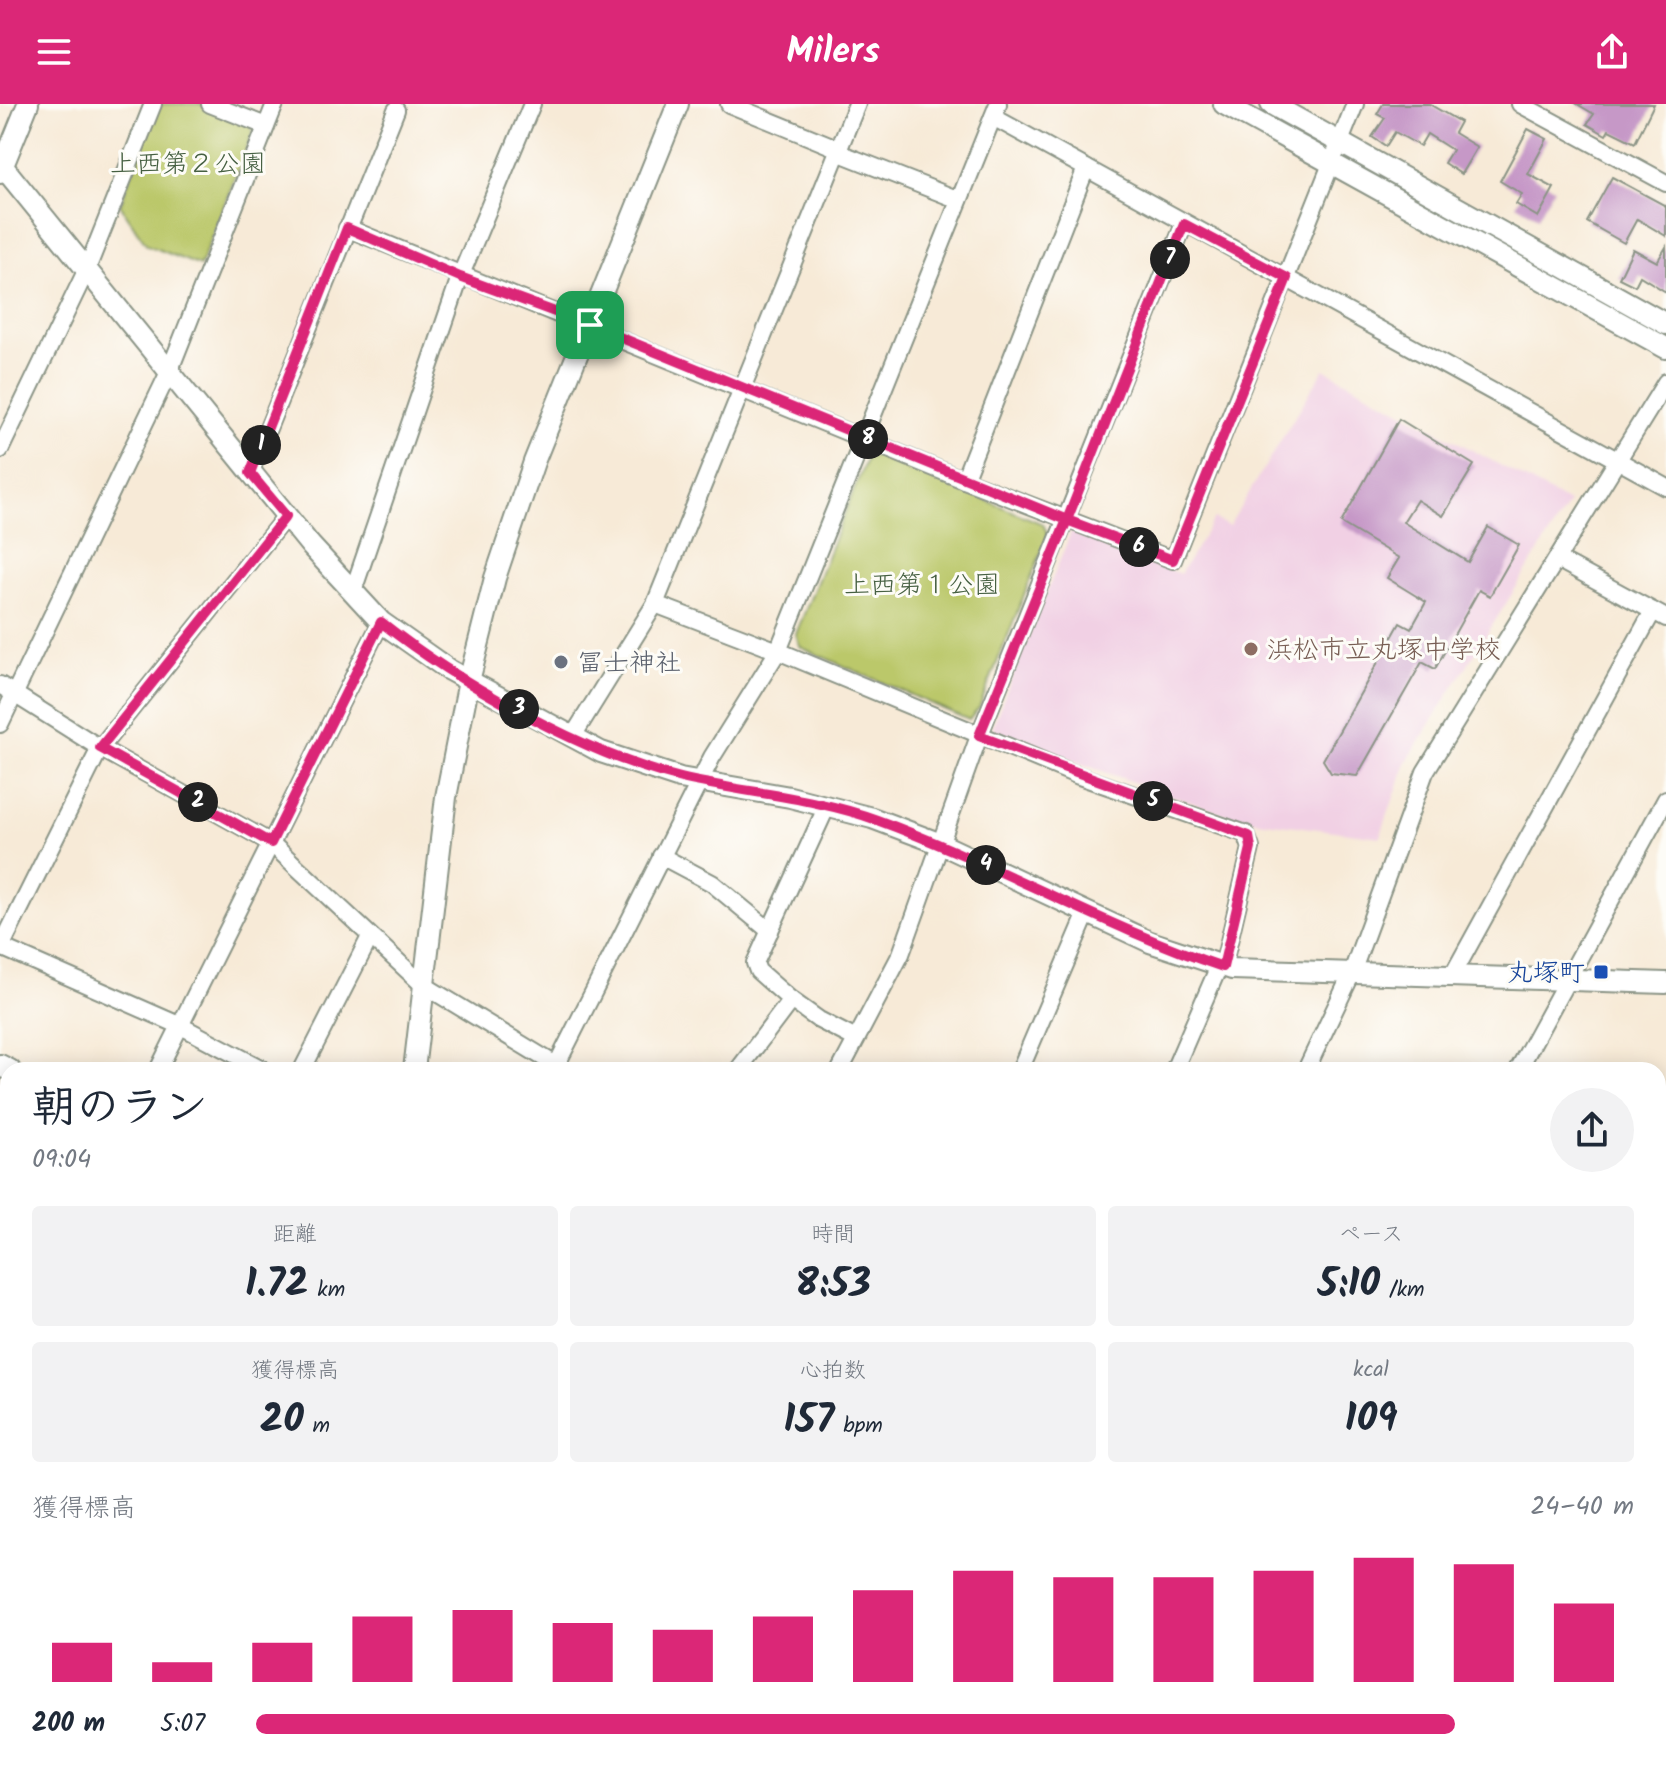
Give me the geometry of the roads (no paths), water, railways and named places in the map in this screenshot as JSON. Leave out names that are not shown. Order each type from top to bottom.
[{"type":"street","points":[[28,104],[1,168],[87,269],[250,473],[381,622],[469,681],[573,736],[637,765],[700,782],[827,806],[872,818],[941,844],[1150,942],[1221,966],[1351,975],[1567,983],[1666,983]]},
{"type":"street","points":[[0,450],[87,269],[153,104]]},
{"type":"street","points":[[210,104],[266,126]]},
{"type":"street","points":[[0,724],[7,689],[169,372],[275,104]]},
{"type":"street","points":[[353,591],[460,277],[532,104]]},
{"type":"street","points":[[415,1062],[446,797],[469,681],[507,538],[678,104]]},
{"type":"street","points":[[729,104],[959,200]]},
{"type":"street","points":[[573,736],[655,604],[857,104]]},
{"type":"street","points":[[1224,104],[1666,348]]},
{"type":"street","points":[[1271,104],[1341,141],[1475,221],[1666,324]]},
{"type":"street","points":[[347,228],[460,277],[590,325],[964,480],[1173,560],[1355,104]]},
{"type":"street","points":[[1520,104],[1666,183]]},
{"type":"street","points":[[250,473],[392,106]]},
{"type":"street","points":[[562,1062],[661,856],[700,782],[778,651],[996,110],[1086,168],[1184,224],[1666,487]]},
{"type":"street","points":[[964,480],[1086,168]]},
{"type":"street","points":[[844,1062],[899,960],[979,736],[1184,224]]},
{"type":"street","points":[[1310,1062],[1351,975],[1425,772],[1666,382]]},
{"type":"street","points":[[249,1062],[181,1026],[0,948],[100,748],[286,516]]},
{"type":"street","points":[[1451,978],[1659,614],[1557,559]]},
{"type":"street","points":[[655,604],[778,651],[979,736],[1249,836],[1251,848],[1221,966],[1178,1062]]},
{"type":"street","points":[[162,1062],[381,622]]},
{"type":"street","points":[[7,689],[100,748],[271,843],[422,984],[549,1062]]},
{"type":"street","points":[[1523,1062],[1666,799]]},
{"type":"street","points":[[827,806],[756,967],[791,1000],[819,1020],[856,1039]]},
{"type":"street","points":[[661,856],[712,883],[770,931]]},
{"type":"street","points":[[1023,1062],[1087,913]]},
{"type":"street","points":[[306,1062],[370,937]]},
{"type":"street","points":[[744,1062],[791,1000]]},
{"type":"place","name":"浜松市立丸塚中学校","points":[[1251,649]]},
{"type":"place","name":"冨士神社","points":[[561,662]]},
{"type":"place","name":"丸塚町","points":[[1601,972]]},
{"type":"park label","name":"上西第２公園","points":[[188,163]]},
{"type":"park label","name":"上西第１公園","points":[[922,584]]}]
